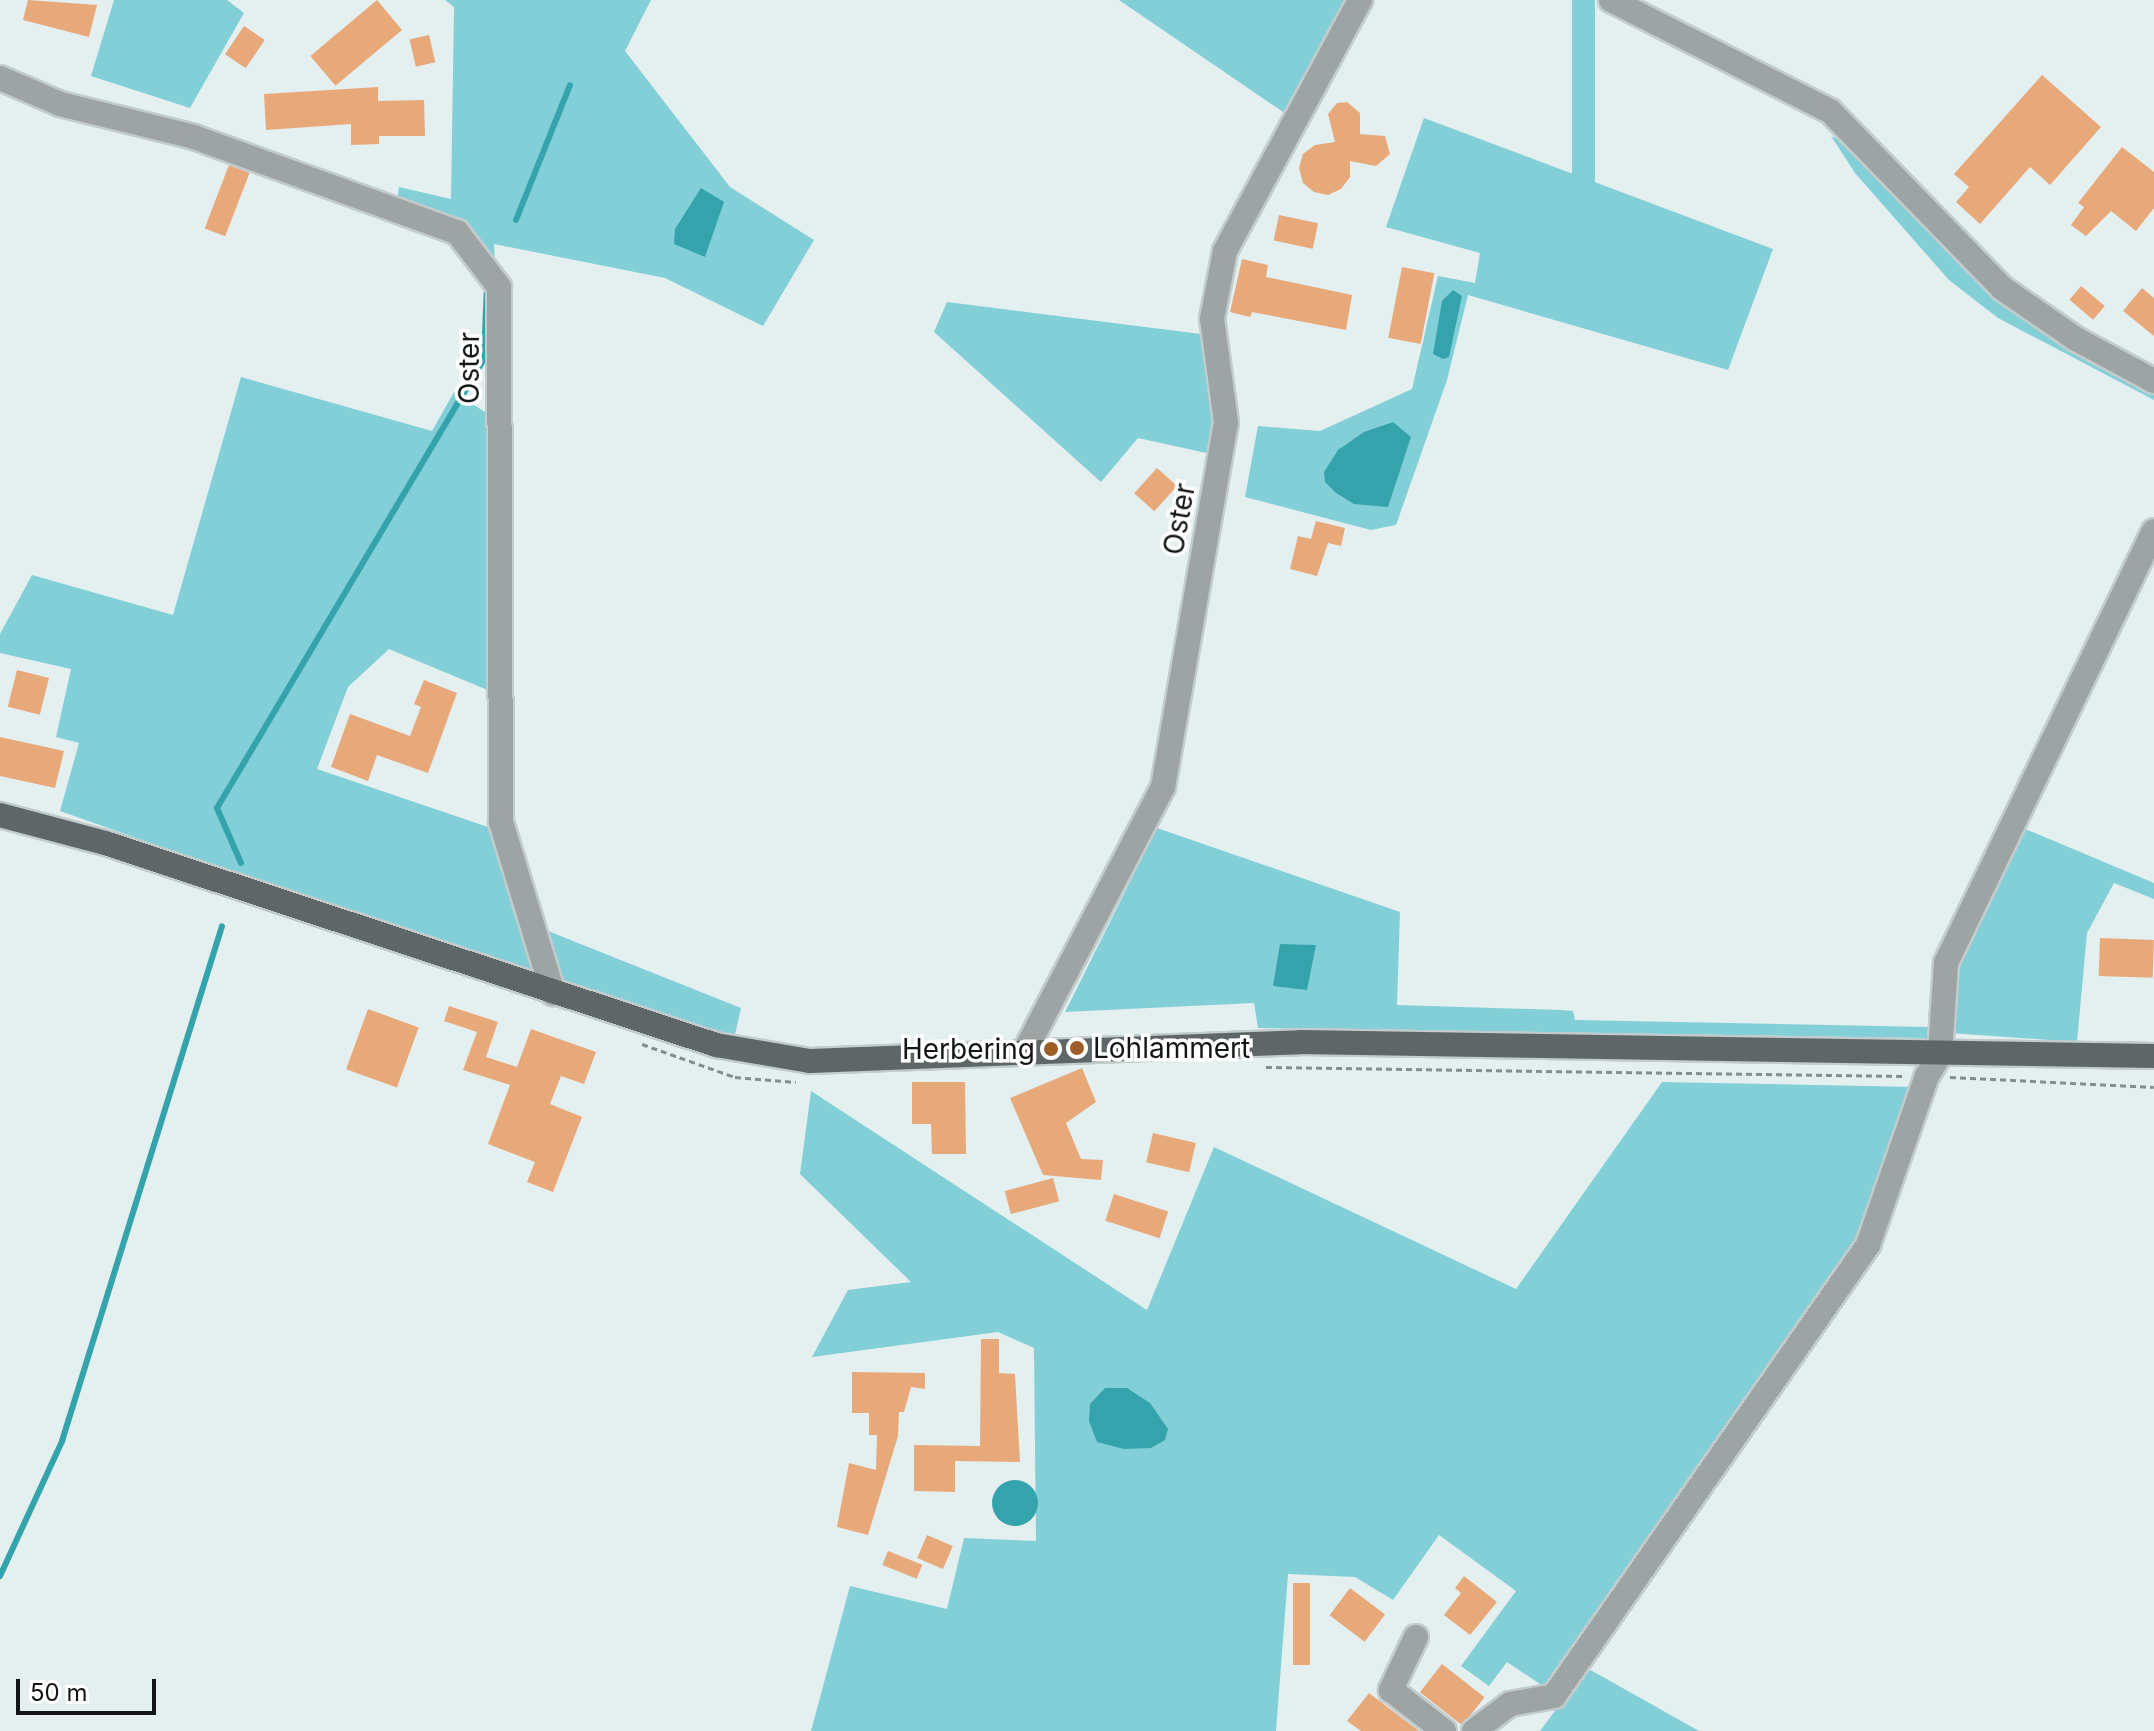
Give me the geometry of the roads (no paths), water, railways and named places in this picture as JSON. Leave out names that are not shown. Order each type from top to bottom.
[{"type":"main road","points":[[0,815],[105,843],[716,1045],[810,1061],[1026,1049],[1301,1042],[2154,1056]]},
{"type":"street","name":"Oster","points":[[1026,1049],[1163,787],[1226,422],[1212,319],[1225,251],[1360,0]]},
{"type":"street","points":[[1611,0],[1830,111],[2002,288],[2076,339],[2154,381]]},
{"type":"street","name":"Oster","points":[[0,78],[60,104],[194,137],[457,232],[499,287],[501,822],[553,993]]},
{"type":"street","points":[[1474,1731],[1510,1704],[1554,1696],[1601,1635],[1868,1245],[1927,1076],[1940,1054],[1946,963],[2154,531]]},
{"type":"street","points":[[1416,1637],[1391,1690],[1444,1731]]},
{"type":"waterway","points":[[516,220],[570,85]]},
{"type":"waterway","points":[[241,863],[217,808],[484,359],[487,283]]},
{"type":"waterway","points":[[0,1576],[62,1441],[222,926]]},
{"type":"place","name":"Lohlammert","points":[[1077,1048]]},
{"type":"place","name":"Herbering","points":[[1051,1049]]}]
